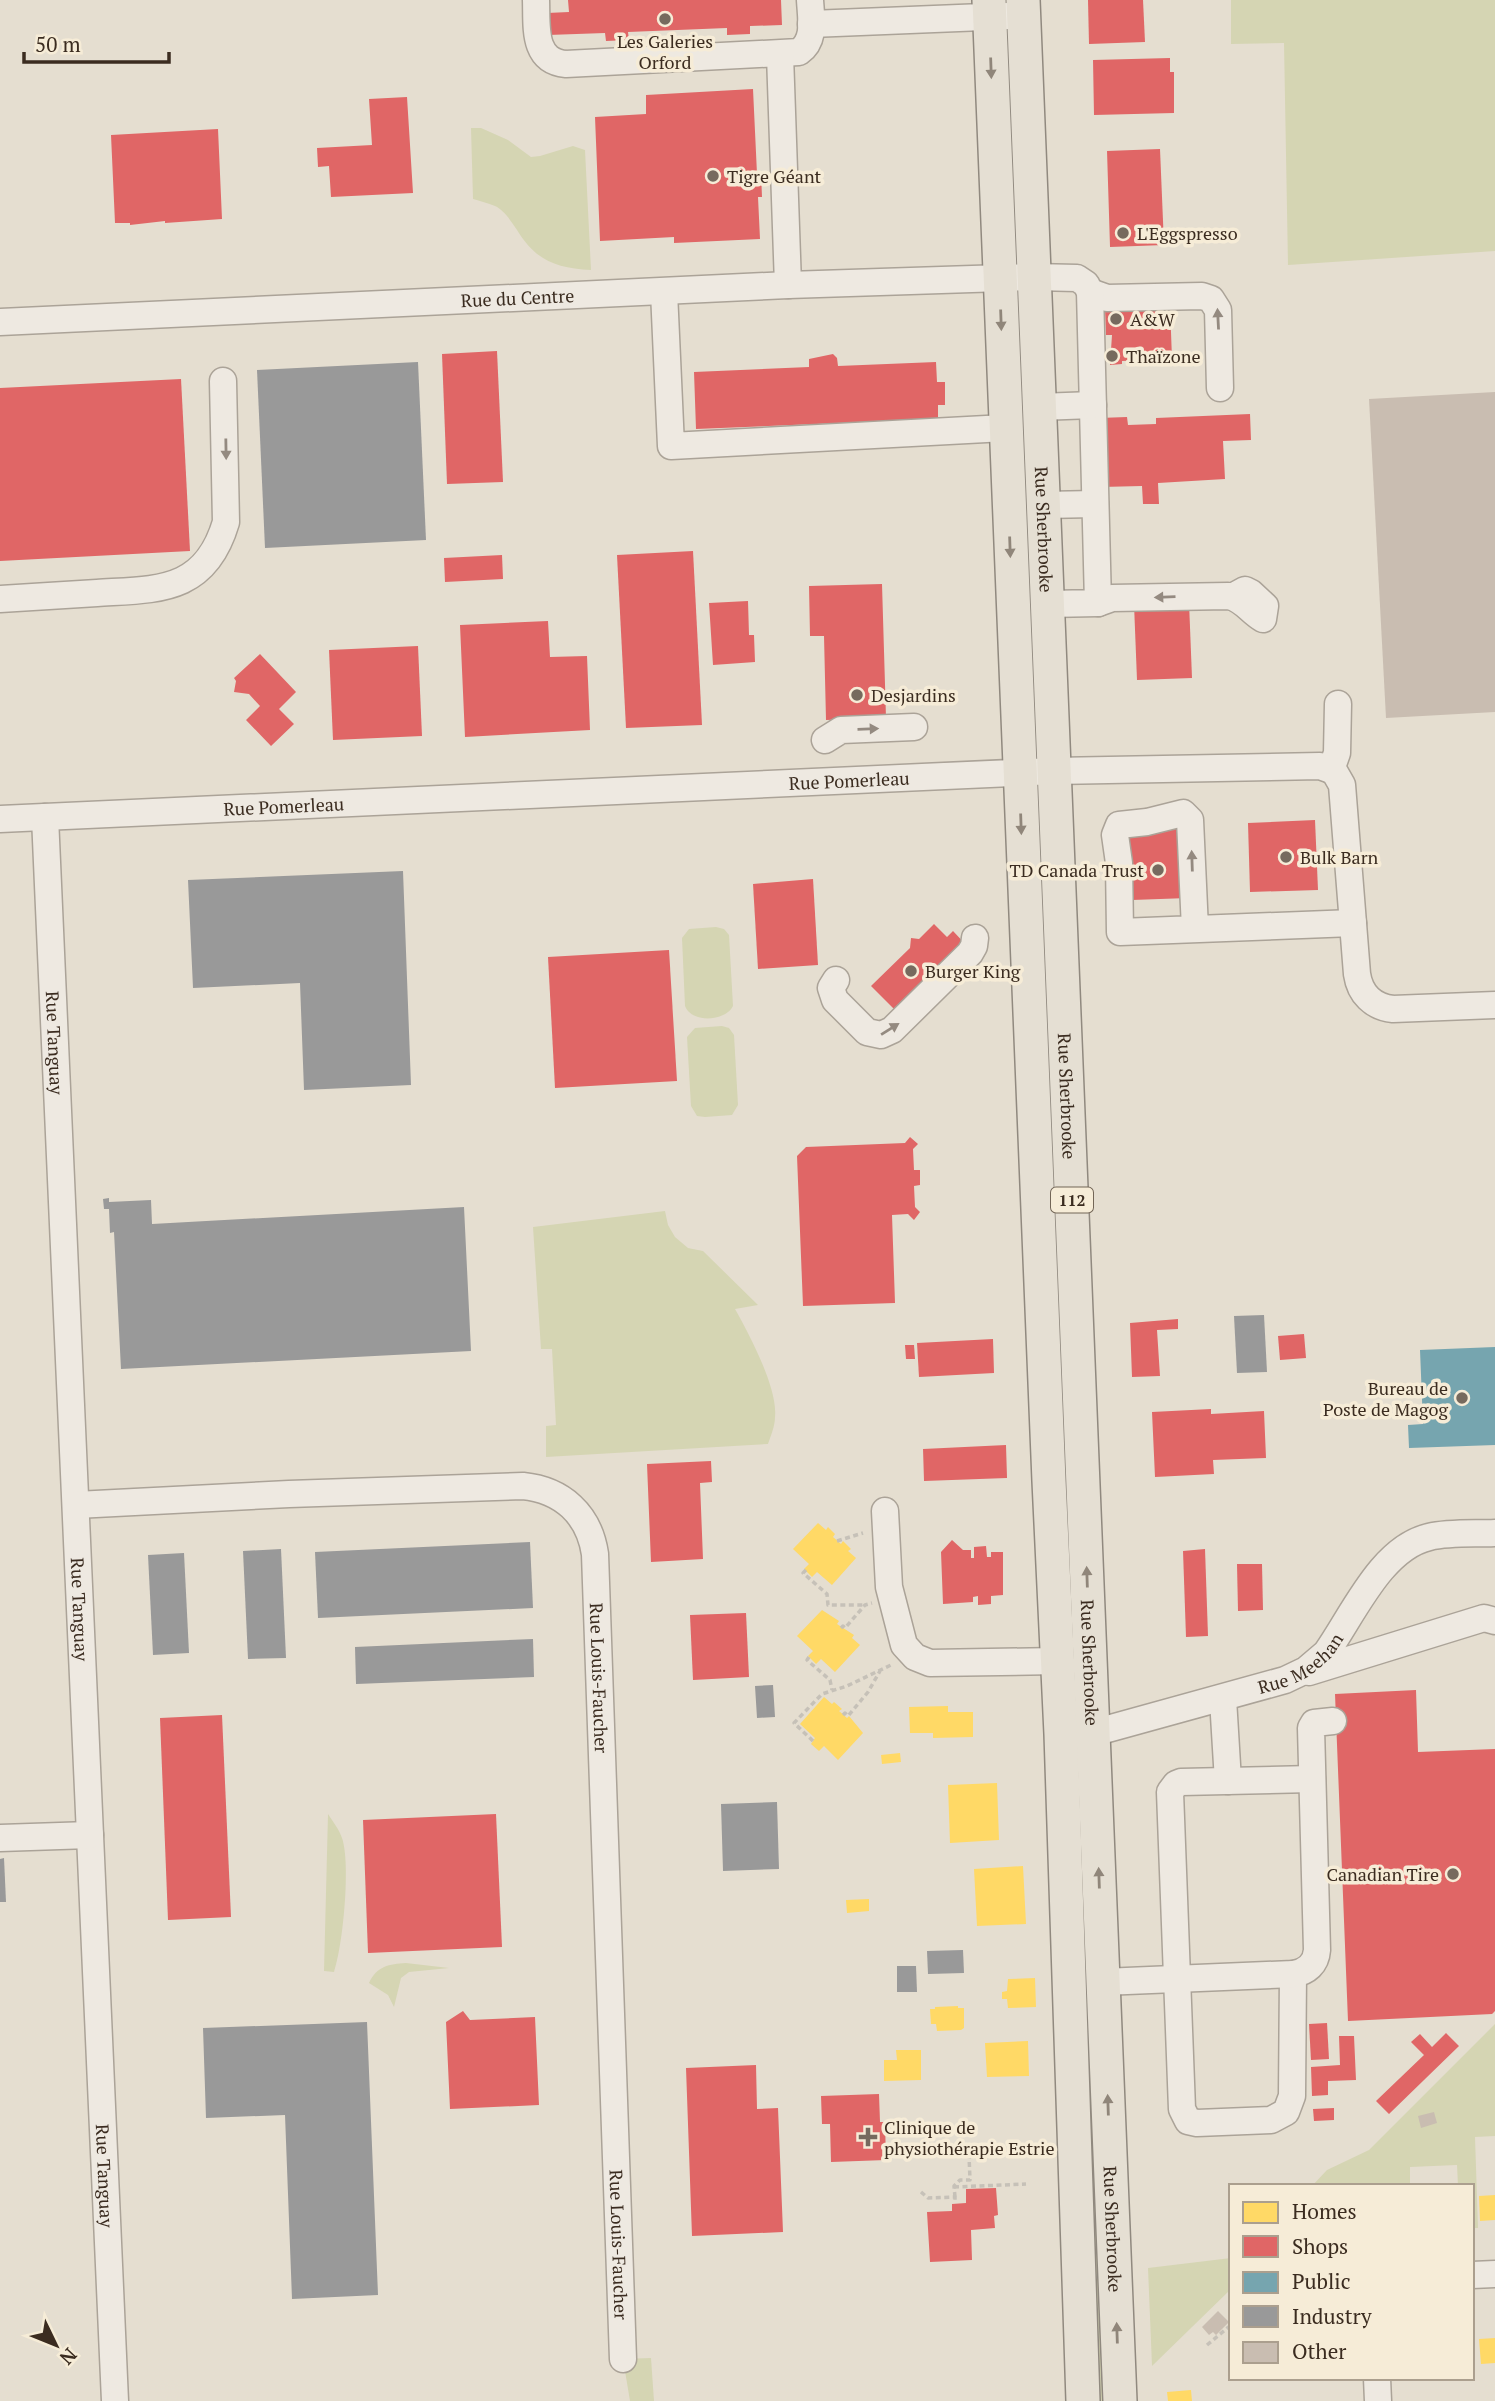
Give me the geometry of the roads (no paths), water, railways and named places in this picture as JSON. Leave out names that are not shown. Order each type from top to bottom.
[{"type":"main road","name":"Rue Sherbrooke","points":[[989,8],[1058,1661],[1077,1734],[1104,1982],[1120,2401]]},
{"type":"main road","name":"Rue Sherbrooke","points":[[1023,8],[1054,771],[1077,1734],[1083,2401]]},
{"type":"street","points":[[536,0],[540,47],[550,60],[557,63],[780,55],[799,52],[807,46],[811,35],[811,12],[1023,8]]},
{"type":"street","points":[[780,55],[788,285]]},
{"type":"street","name":"Rue du Centre","points":[[0,322],[788,285],[1077,278],[1086,284],[1090,292],[1107,298],[1202,296],[1211,299],[1218,310],[1220,387]]},
{"type":"street","points":[[664,292],[671,446],[1005,428]]},
{"type":"street","points":[[1090,292],[1098,603]]},
{"type":"street","points":[[0,599],[160,589],[190,576],[203,566],[221,538],[226,522],[223,381]]},
{"type":"street","points":[[1040,407],[1093,405]]},
{"type":"street","points":[[1044,505],[1095,504]]},
{"type":"street","points":[[1048,604],[1098,603],[1112,598],[1234,596],[1264,619]]},
{"type":"street","points":[[1338,704],[1337,753],[1331,770],[1338,775],[1342,785],[1358,981],[1364,994],[1376,1004],[1393,1009],[1495,1006]]},
{"type":"street","points":[[825,740],[841,730],[914,727]]},
{"type":"street","name":"Rue Pomerleau","points":[[0,819],[1054,771],[1320,766],[1331,770]]},
{"type":"street","points":[[1195,929],[1190,820],[1183,813],[1147,822],[1124,824],[1115,831],[1119,863],[1120,932],[1353,923]]},
{"type":"street","name":"Rue Tanguay","points":[[45,817],[115,2401]]},
{"type":"street","points":[[836,980],[831,988],[835,1000],[867,1032],[881,1035],[892,1030],[970,953],[975,946],[975,938]]},
{"type":"street","name":"Rue Louis-Faucher","points":[[75,1505],[523,1486],[550,1492],[573,1507],[582,1517],[596,1554],[623,2359]]},
{"type":"street","points":[[886,1521],[892,1599],[904,1645],[912,1655],[930,1663],[1058,1661]]},
{"type":"street","name":"Rue Meehan","points":[[1077,1734],[1223,1699],[1294,1676],[1326,1653],[1382,1569],[1406,1546],[1438,1535],[1495,1533]]},
{"type":"street","points":[[1294,1676],[1484,1618],[1495,1621]]},
{"type":"street","points":[[1223,1699],[1228,1781]]},
{"type":"street","points":[[1104,1982],[1293,1974],[1310,1967],[1317,1956],[1311,1725],[1333,1721]]},
{"type":"street","points":[[1293,1974],[1292,2096],[1286,2112],[1271,2120],[1192,2123],[1184,2118],[1170,1792],[1181,1782],[1312,1779]]},
{"type":"street","points":[[0,1838],[90,1835]]},
{"type":"street","points":[[1474,2275],[1495,2274]]},
{"type":"street","points":[[1377,2380],[1378,2401]]},
{"type":"place","name":"Les Galeries Orford","points":[[665,19]]},
{"type":"place","name":"Tigre Géant","points":[[713,176]]},
{"type":"place","name":"L'Eggspresso","points":[[1123,233]]},
{"type":"place","name":"A&W","points":[[1116,319]]},
{"type":"place","name":"Thaïzone","points":[[1112,356]]},
{"type":"place","name":"Desjardins","points":[[857,695]]},
{"type":"place","name":"Bulk Barn","points":[[1286,857]]},
{"type":"place","name":"TD Canada Trust","points":[[1158,870]]},
{"type":"place","name":"Burger King","points":[[911,971]]},
{"type":"place","name":"Bureau de Poste de Magog","points":[[1462,1398]]},
{"type":"place","name":"Canadian Tire","points":[[1453,1874]]},
{"type":"place","name":"Clinique de physiothérapie Estrie","points":[[868,2137]]}]
